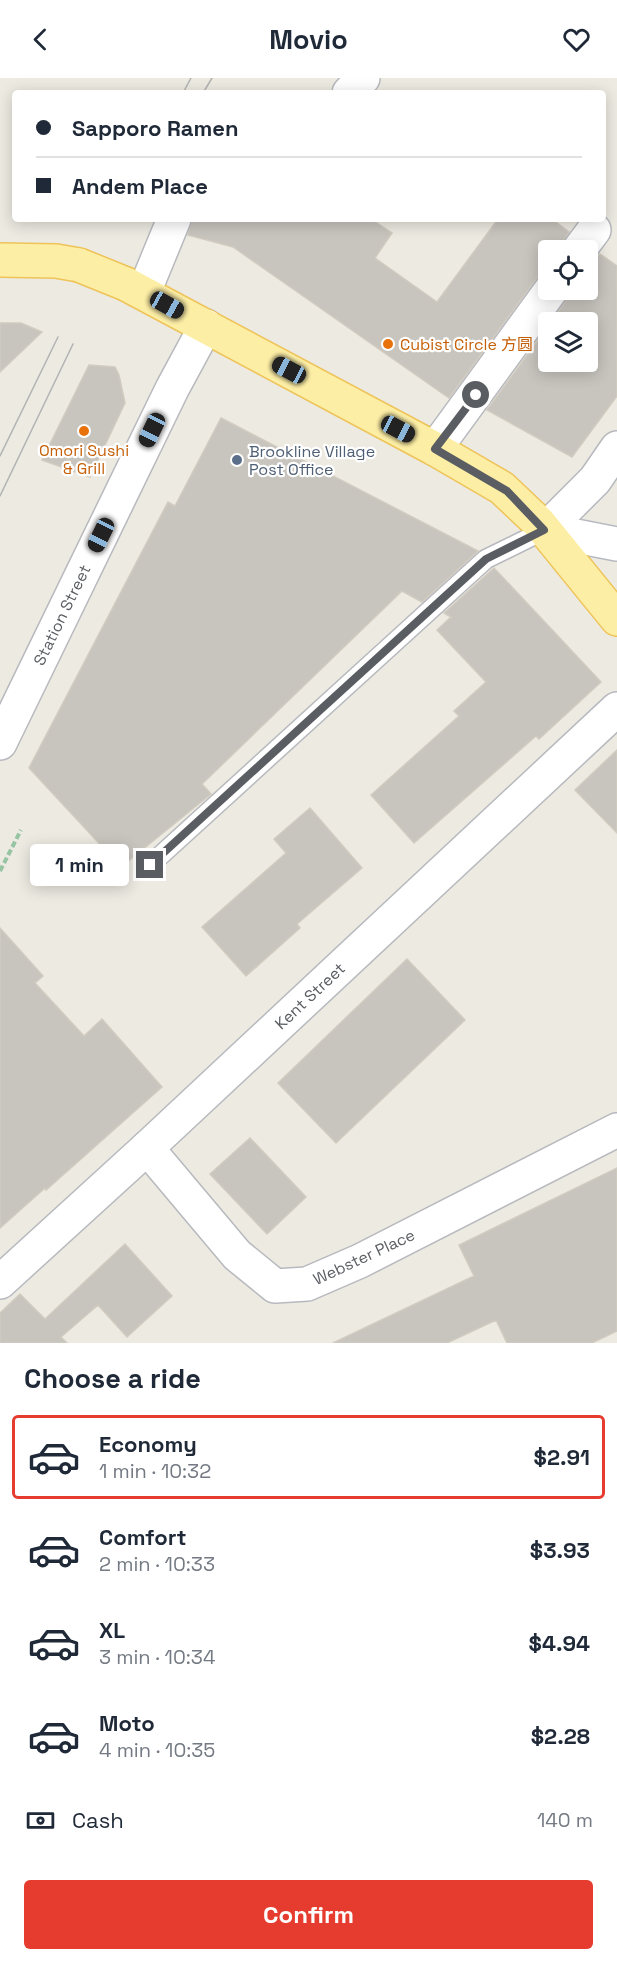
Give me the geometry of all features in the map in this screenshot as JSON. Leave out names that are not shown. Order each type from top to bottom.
[{"type":"main road","points":[[0,260],[56,261],[79,265],[135,288],[435,449],[507,491],[544,530],[617,619]]},
{"type":"street","points":[[352,90],[363,78]]},
{"type":"street","points":[[135,288],[172,222]]},
{"type":"street","points":[[435,449],[544,300]]},
{"type":"street","name":"Station Street","points":[[0,743],[172,389],[206,326]]},
{"type":"street","points":[[544,530],[595,480],[617,448]]},
{"type":"street","points":[[544,530],[617,544]]},
{"type":"street","name":"Kent Street","points":[[0,1282],[147,1148],[617,709]]},
{"type":"street","name":"Webster Place","points":[[147,1148],[237,1255],[275,1286],[307,1284],[360,1261],[617,1130]]},
{"type":"lane","points":[[150,865],[486,559],[544,530]]},
{"type":"path","points":[[0,871],[21,830]]},
{"type":"building","points":[[191,222],[376,222],[392,233],[375,258],[437,302],[496,222],[556,222],[569,232],[564,240],[538,240],[538,277],[449,398],[233,247],[188,235]]},
{"type":"building","points":[[600,254],[617,266],[617,396],[572,457],[487,410],[538,340],[538,372],[598,372],[598,312],[558,312],[566,300],[598,300],[598,256]]},
{"type":"building","points":[[0,323],[21,323],[42,332],[0,372]]},
{"type":"building","name":"Omori Sushi & Grill","points":[[89,365],[115,367],[125,403],[90,477],[42,460]]},
{"type":"building","points":[[221,418],[478,551],[422,602],[402,591],[202,784],[211,794],[121,867],[29,768],[168,502],[175,506]]},
{"type":"building","points":[[494,568],[601,682],[539,739],[536,736],[414,843],[371,795],[459,716],[454,711],[486,682],[437,630],[451,617],[444,613]]},
{"type":"building","points":[[617,750],[617,833],[575,790]]},
{"type":"building","points":[[310,808],[362,868],[297,924],[300,928],[246,976],[202,927],[286,853],[274,839]]},
{"type":"building","points":[[0,928],[43,976],[35,983],[84,1036],[102,1019],[162,1087],[0,1228]]},
{"type":"building","points":[[407,959],[465,1020],[336,1143],[278,1083]]},
{"type":"building","points":[[250,1138],[306,1197],[267,1234],[210,1174]]},
{"type":"building","points":[[617,1168],[617,1331],[592,1343],[507,1343],[496,1320],[447,1343],[333,1343],[474,1276],[459,1245]]},
{"type":"building","points":[[125,1244],[172,1296],[127,1337],[98,1305],[61,1337],[67,1343],[0,1343],[0,1313],[20,1294],[45,1319]]},
{"type":"tram line","points":[[185,90],[191,78]]},
{"type":"tram line","points":[[205,90],[212,78]]},
{"type":"tram line","points":[[0,456],[58,337]]},
{"type":"tram line","points":[[0,496],[73,344]]},
{"type":"place","name":"Cubist Circle 方圆","points":[[388,344]]},
{"type":"place","name":"Omori Sushi & Grill","points":[[84,431]]},
{"type":"place","name":"Brookline Village Post Office","points":[[237,460]]},
{"type":"route","points":[[150,865],[486,559],[544,530],[507,491],[435,449],[476,395]]}]
